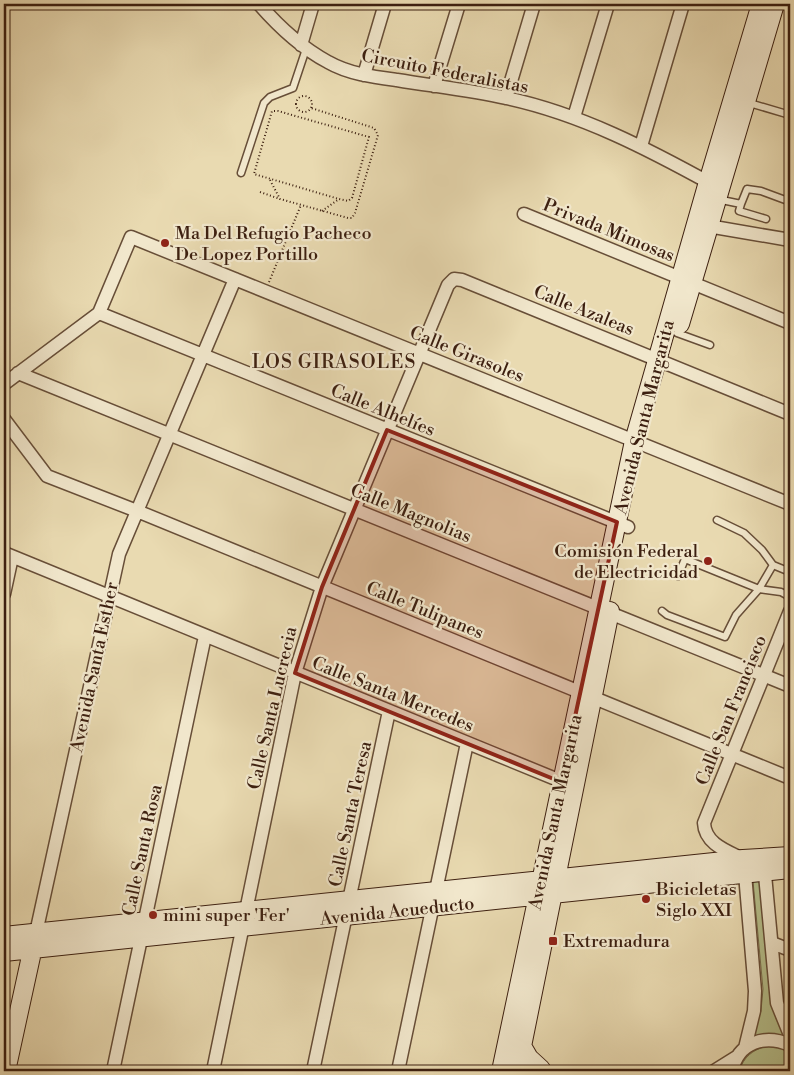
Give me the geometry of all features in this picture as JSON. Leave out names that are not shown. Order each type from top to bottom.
[{"type":"main road","name":"Avenida Santa Margarita","points":[[663,361],[677,333],[686,280],[708,226],[714,190],[761,4]]},
{"type":"main road","name":"Avenida Santa Margarita","points":[[510,1067],[639,443],[686,280],[714,190],[745,102],[775,4]]},
{"type":"main road","name":"Avenida Acueducto","points":[[4,952],[34,941],[764,865],[790,856]]},
{"type":"main road","name":"Avenida Acueducto","points":[[764,865],[790,869]]},
{"type":"main road","name":"Avenida Santa Margarita","points":[[510,1067],[522,1046],[547,888]]},
{"type":"main road","name":"Avenida Acueducto","points":[[4,936],[34,941]]},
{"type":"main road","name":"Avenida Santa Esther","points":[[6,1071],[34,941]]},
{"type":"main road","points":[[522,1046],[529,1058],[546,1070]]},
{"type":"street","name":"Circuito Federalistas","points":[[258,4],[278,25],[304,47],[329,63],[364,75],[506,98],[574,118],[641,146],[714,190]]},
{"type":"street","points":[[304,47],[313,4]]},
{"type":"street","points":[[364,75],[385,4]]},
{"type":"street","points":[[434,86],[459,4]]},
{"type":"street","points":[[506,98],[534,4]]},
{"type":"street","points":[[574,118],[608,4]]},
{"type":"street","points":[[641,146],[683,4]]},
{"type":"street","name":"Privada Mimosas","points":[[524,214],[790,323]]},
{"type":"street","points":[[708,226],[790,240]]},
{"type":"street","name":"Calle Girasoles","points":[[99,313],[131,237],[790,504]]},
{"type":"street","name":"Avenida Santa Esther","points":[[34,941],[119,554],[234,279]]},
{"type":"street","name":"Calle Azaleas","points":[[448,285],[454,279],[462,280],[790,414]]},
{"type":"street","name":"Calle Santa Lucrecia","points":[[214,1071],[295,673],[322,587],[448,285]]},
{"type":"street","points":[[4,384],[99,313]]},
{"type":"street","name":"Calle Alhelíes","points":[[99,313],[201,356],[622,525]]},
{"type":"street","name":"Calle Magnolias","points":[[18,373],[790,686]]},
{"type":"street","name":"Calle Tulipanes","points":[[4,420],[47,476],[790,778]]},
{"type":"street","points":[[4,594],[8,555]]},
{"type":"street","name":"Calle Santa Mercedes","points":[[8,555],[568,784]]},
{"type":"street","name":"Calle San Francisco","points":[[744,867],[708,837],[704,830],[704,823],[790,611]]},
{"type":"street","name":"Calle Santa Rosa","points":[[114,1071],[206,636]]},
{"type":"street","name":"Calle Santa Teresa","points":[[313,1071],[389,712]]},
{"type":"street","points":[[398,1071],[467,744]]},
{"type":"street","points":[[764,865],[777,1003],[790,1036]]},
{"type":"street","points":[[732,1071],[742,1052],[754,1010],[755,991],[744,867]]},
{"type":"street","points":[[772,943],[790,950]]},
{"type":"street","points":[[714,1071],[756,1042],[780,1041],[790,1045]]},
{"type":"street","points":[[510,1067],[546,1070]]},
{"type":"lane","points":[[242,174],[264,103],[270,97],[293,88],[304,47]]},
{"type":"lane","points":[[745,102],[790,115]]},
{"type":"lane","points":[[766,219],[739,211],[747,189],[761,191],[788,201]]},
{"type":"lane","points":[[714,190],[741,204]]},
{"type":"lane","points":[[677,333],[710,345]]},
{"type":"lane","points":[[717,520],[744,533],[762,550],[773,565],[790,572]]},
{"type":"lane","points":[[678,576],[685,559],[759,589],[782,592],[790,597]]},
{"type":"lane","points":[[662,611],[667,616],[725,636],[736,615],[759,589],[773,565]]},
{"type":"path","points":[[302,96],[307,96],[312,103],[311,108],[302,112],[297,109],[298,99],[302,96]]},
{"type":"path","points":[[260,192],[300,205],[352,218],[378,136],[374,128],[311,108]]},
{"type":"path","points":[[275,110],[369,137],[352,198],[348,201],[339,199],[256,176],[254,172],[272,112],[275,110]]},
{"type":"path","points":[[270,180],[280,198]]},
{"type":"path","points":[[322,211],[339,199]]},
{"type":"path","points":[[265,291],[300,205]]},
{"type":"highlighted area","points":[[387,430],[617,522],[561,782],[295,673],[322,587]]},
{"type":"green space","points":[[761,880],[790,1041],[750,1042],[761,1011],[763,989],[753,881]]},
{"type":"green space","points":[[767,1046],[781,1048],[790,1054],[790,1071],[739,1071],[749,1055]]},
{"type":"place","name":"Ma Del Refugio Pacheco De Lopez Portillo","points":[[165,243]]},
{"type":"place","name":"Comisión Federal de Electricidad","points":[[708,561]]},
{"type":"place","name":"Bicicletas Siglo XXI","points":[[646,899]]},
{"type":"place","name":"mini super 'Fer'","points":[[153,915]]},
{"type":"place","name":"Extremadura","points":[[553,941]]},
{"type":"district","name":"LOS GIRASOLES","points":[[334,361]]}]
